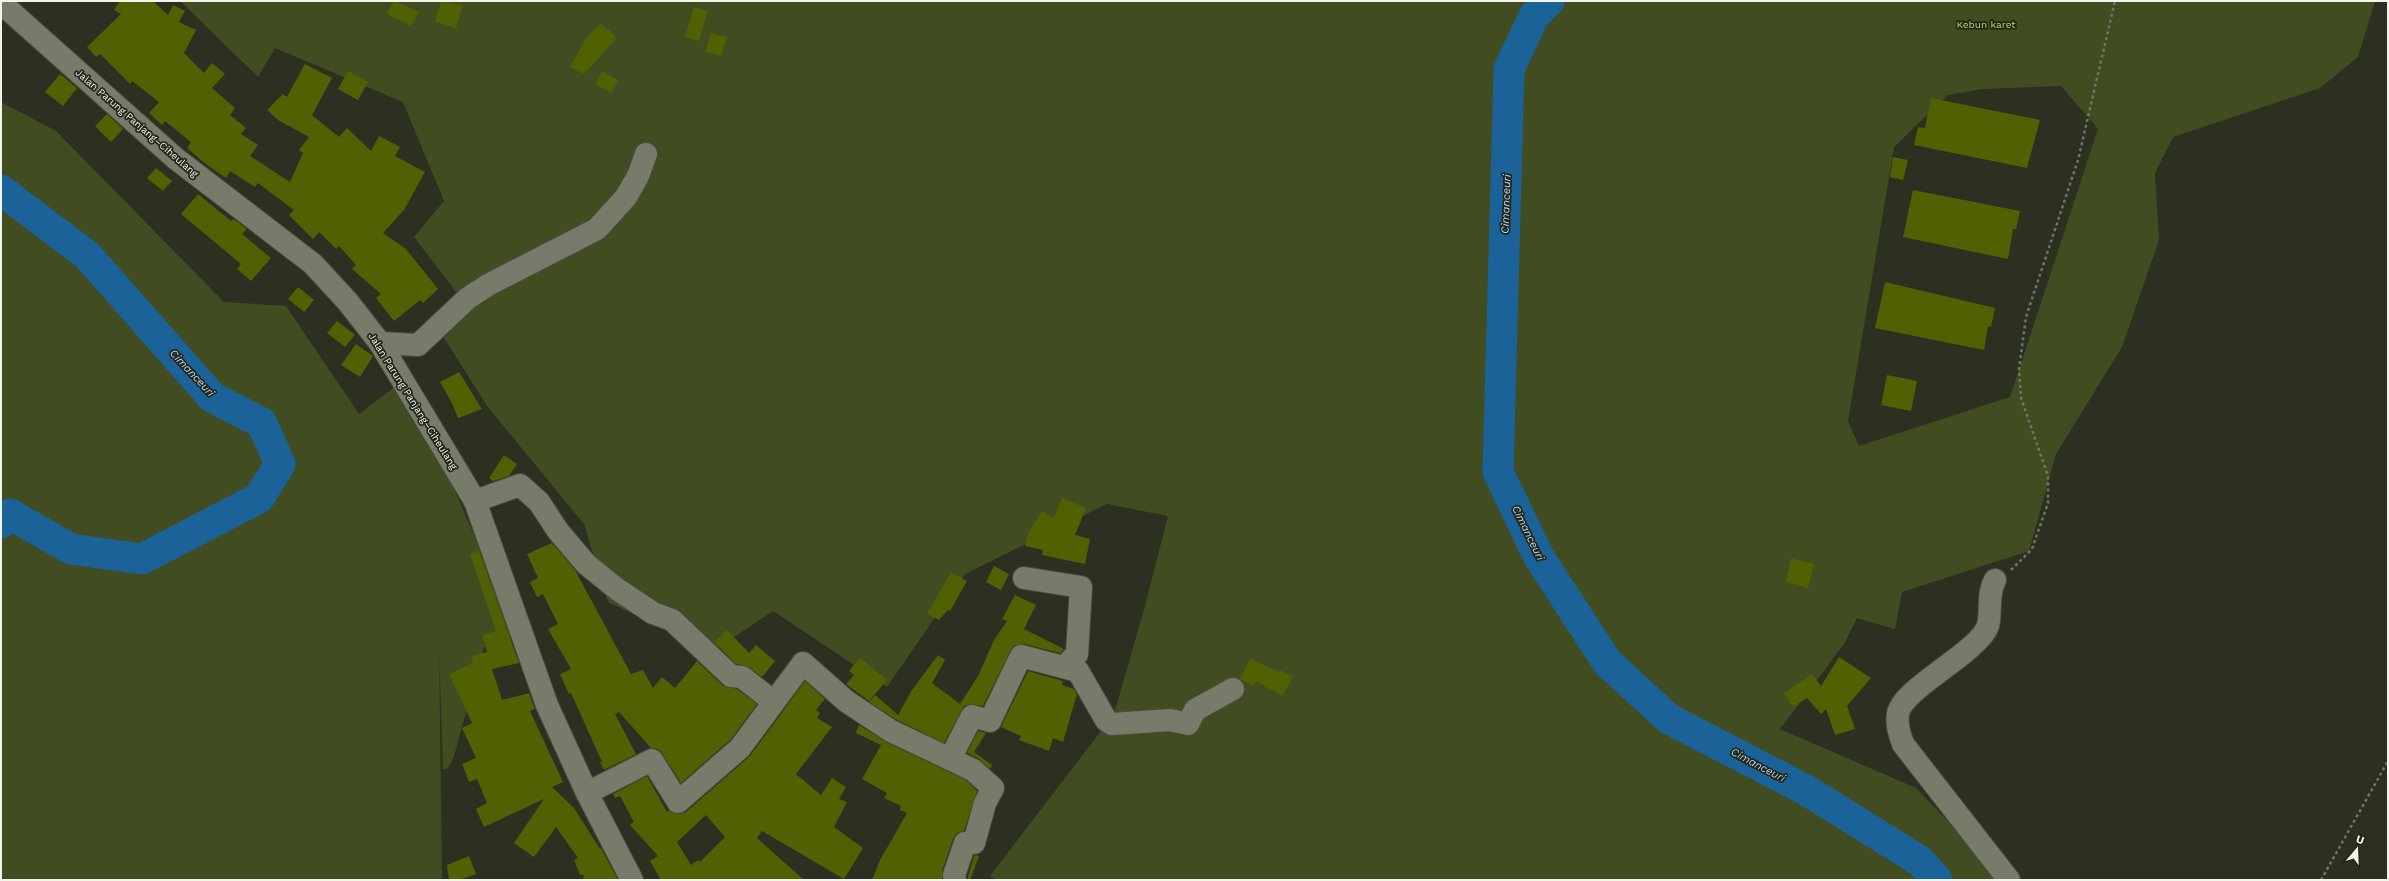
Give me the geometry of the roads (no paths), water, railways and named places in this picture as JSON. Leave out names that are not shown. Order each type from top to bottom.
[{"type":"street","name":"Jalan Parung Panjang–Ciheulang","points":[[1,3],[175,158],[313,264],[348,302],[380,344],[475,501],[547,705],[587,793],[632,880]]},
{"type":"street","points":[[380,344],[418,345],[468,298],[488,285],[597,229],[626,197],[638,176],[646,154]]},
{"type":"street","points":[[475,501],[520,486],[539,502],[558,531],[586,564],[629,597],[653,613],[672,620],[731,676],[742,677],[774,702]]},
{"type":"street","points":[[1024,578],[1081,587],[1077,654],[1064,667]]},
{"type":"street","points":[[1995,580],[1990,589],[1987,629],[1974,646],[1905,699],[1898,713],[1898,728],[1903,744],[2009,880]]},
{"type":"street","points":[[950,759],[972,716],[990,722],[1021,656],[1078,671],[1106,720],[1112,724],[1170,720],[1188,724],[1195,710],[1233,689]]},
{"type":"street","points":[[587,793],[652,760],[678,802],[740,748],[803,664],[846,701],[891,731],[973,770],[993,788],[985,803],[974,843],[965,843],[954,874],[955,880]]},
{"type":"waterway","name":"Cimanceuri","points":[[1549,1],[1534,16],[1509,69],[1498,472],[1539,557],[1607,662],[1669,719],[1806,790],[1920,861],[1937,880]]},
{"type":"waterway","name":"Cimanceuri","points":[[1,190],[87,255],[212,397],[262,423],[280,464],[259,498],[142,559],[71,549],[10,514],[1,523]]},
{"type":"park label","name":"Kebun karet","points":[[1986,24]]}]
